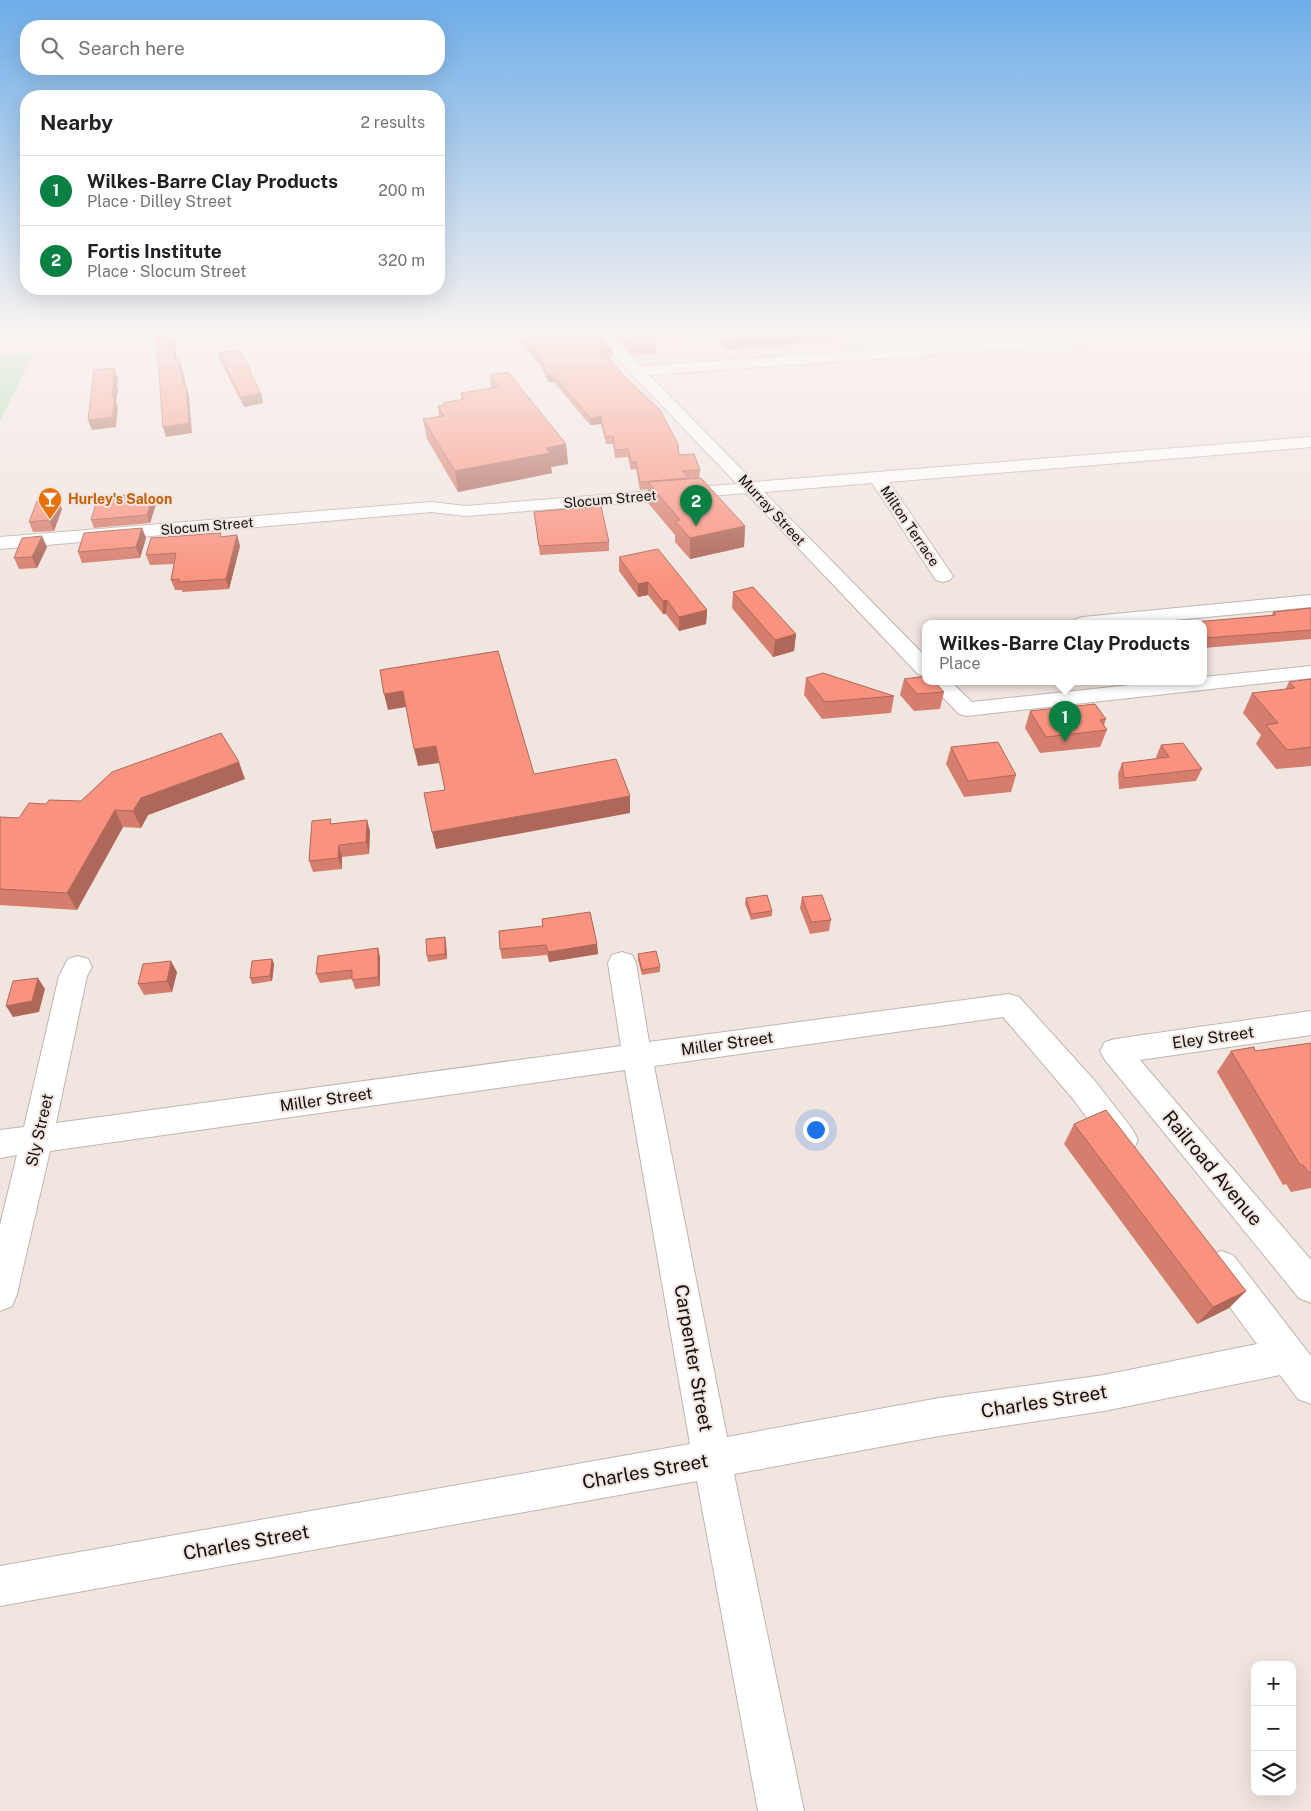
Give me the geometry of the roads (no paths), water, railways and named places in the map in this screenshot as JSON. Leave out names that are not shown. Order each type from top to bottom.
[{"type":"street","name":"Murray Street","points":[[681,415],[922,665]]},
{"type":"street","name":"Slocum Street","points":[[0,543],[431,507],[466,511],[1311,442]]},
{"type":"street","name":"Milton Terrace","points":[[877,477],[943,576]]},
{"type":"street","points":[[1114,620],[1311,601]]},
{"type":"street","points":[[898,641],[922,638]]},
{"type":"street","points":[[1207,683],[1311,672]]},
{"type":"street","points":[[942,685],[967,709],[1190,685]]},
{"type":"street","name":"Carpenter Street","points":[[622,963],[637,1056],[712,1459],[780,1811]]},
{"type":"street","name":"Sly Street","points":[[0,1294],[73,976],[78,968]]},
{"type":"street","name":"Miller Street","points":[[0,1144],[1009,1006],[1084,1090],[1138,1161]]},
{"type":"street","name":"Eley Street","points":[[1115,1051],[1311,1023]]},
{"type":"street","name":"Railroad Avenue","points":[[1115,1051],[1311,1286]]},
{"type":"street","points":[[1205,1246],[1311,1386]]},
{"type":"street","name":"Charles Street","points":[[0,1586],[939,1417],[1104,1393],[1289,1355]]},
{"type":"place","name":"Hurley's Saloon","points":[[50,520]]},
{"type":"place","name":"Fortis Institute","points":[[696,526]]},
{"type":"place","name":"Wilkes-Barre Clay Products","points":[[1065,742]]}]
